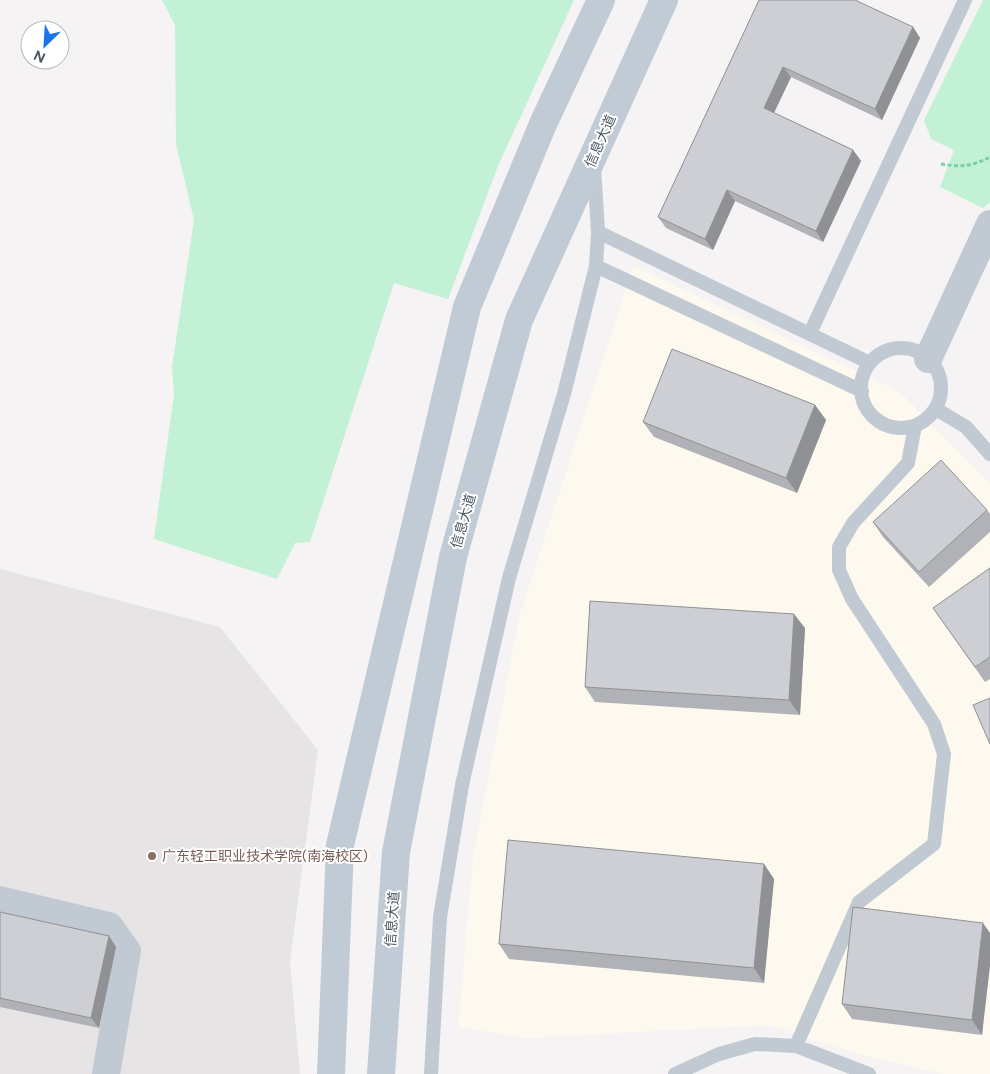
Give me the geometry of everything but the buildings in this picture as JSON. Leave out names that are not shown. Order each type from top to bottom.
[{"type":"main road","points":[[332,1074],[340,845],[467,307],[543,124],[600,0]]},
{"type":"main road","name":"信息大道","points":[[381,1074],[396,852],[453,557],[519,320],[664,0]]},
{"type":"street","points":[[928,359],[990,224]]},
{"type":"street","points":[[0,900],[109,926],[127,950],[106,1074]]},
{"type":"lane","points":[[810,333],[965,0]]},
{"type":"lane","points":[[431,1074],[440,917],[462,785],[510,578],[564,394],[596,266],[598,232],[593,157]]},
{"type":"lane","points":[[598,232],[870,362]]},
{"type":"lane","points":[[596,266],[862,391]]},
{"type":"lane","points":[[905,348],[918,352],[928,359],[936,370],[941,382],[941,396],[936,408],[927,419],[916,426],[904,428],[889,426],[877,420],[868,410],[863,400],[861,386],[864,373],[870,362],[880,354],[892,349],[905,348]]},
{"type":"lane","points":[[936,408],[966,427],[990,454]]},
{"type":"lane","points":[[796,1046],[859,902],[934,844],[944,754],[934,724],[852,599],[840,570],[839,547],[853,523],[908,463],[916,426]]},
{"type":"lane","points":[[675,1074],[720,1054],[755,1044],[796,1046],[869,1074]]},
{"type":"path","points":[[941,164],[958,166],[975,164],[990,157]]},
{"type":"shaded area","points":[[633,266],[900,392],[990,484],[990,1074],[944,1074],[861,1055],[769,1025],[525,1038],[458,1027],[473,856],[520,614]]},
{"type":"shaded area","name":"广东轻工职业技术学院(南海校区)","points":[[0,569],[220,627],[318,750],[290,961],[300,1074],[0,1074]]},
{"type":"green space","points":[[162,0],[574,0],[498,166],[448,299],[394,283],[310,542],[295,543],[277,579],[154,539],[174,394],[172,367],[194,220],[176,144],[175,25]]},
{"type":"green space","points":[[983,0],[990,0],[990,202],[983,208],[940,187],[954,150],[931,139],[924,120]]},
{"type":"place","name":"广东轻工职业技术学院(南海校区)","points":[[152,856]]}]
